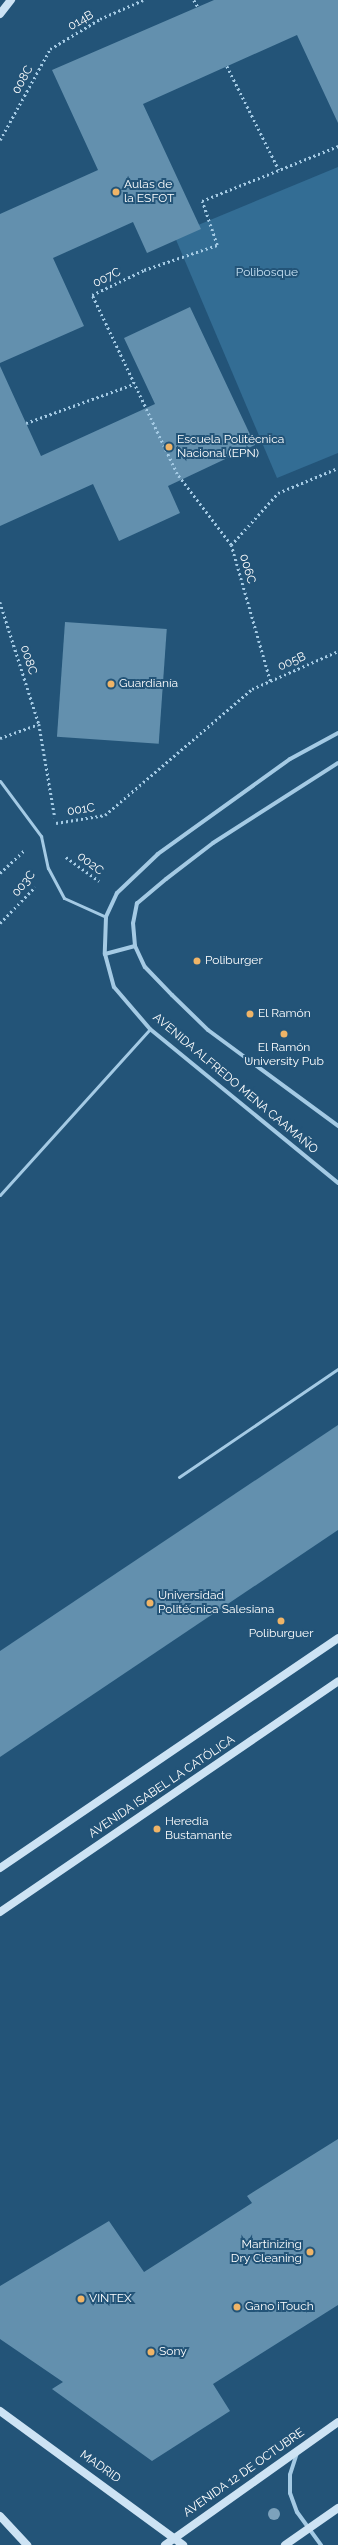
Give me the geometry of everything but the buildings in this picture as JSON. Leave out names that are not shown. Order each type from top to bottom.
[{"type":"street","points":[[0,14],[11,0]]},
{"type":"street","name":"AVENIDA ALFREDO MENA CAAMAÑO","points":[[338,733],[290,759],[165,849],[117,893],[106,917],[105,954],[114,987],[150,1029],[338,1184]]},
{"type":"street","name":"AVENIDA ALFREDO MENA CAAMAÑO","points":[[338,764],[213,843],[137,903],[134,923],[135,946],[146,967],[208,1030],[338,1126]]},
{"type":"street","points":[[105,954],[135,946]]},
{"type":"street","name":"AVENIDA ISABEL LA CATÓLICA","points":[[0,1868],[338,1638]]},
{"type":"street","name":"AVENIDA ISABEL LA CATÓLICA","points":[[0,1912],[338,1681]]},
{"type":"street","name":"MADRID","points":[[0,2411],[175,2537],[183,2545]]},
{"type":"street","name":"AVENIDA 12 DE OCTUBRE","points":[[165,2545],[338,2422]]},
{"type":"street","points":[[298,2449],[290,2475],[290,2493],[308,2529],[321,2545]]},
{"type":"street","points":[[285,2545],[338,2508]]},
{"type":"street","points":[[0,2516],[28,2545]]},
{"type":"lane","points":[[0,781],[40,836],[48,868],[64,898],[106,917]]},
{"type":"lane","points":[[0,1195],[150,1029]]},
{"type":"lane","points":[[179,1477],[338,1369]]},
{"type":"path","name":"014B","points":[[50,49],[100,20],[143,0]]},
{"type":"path","points":[[194,0],[198,7]]},
{"type":"path","name":"008C","points":[[0,140],[50,49]]},
{"type":"path","points":[[227,66],[279,170]]},
{"type":"path","name":"007C","points":[[231,545],[177,474],[92,294],[144,270],[217,245],[202,201],[338,146]]},
{"type":"path","points":[[26,423],[134,384]]},
{"type":"path","name":"006C","points":[[270,681],[231,545],[278,493],[338,468]]},
{"type":"path","name":"008C","points":[[0,602],[39,724]]},
{"type":"path","name":"005B","points":[[252,689],[338,651]]},
{"type":"path","name":"001C","points":[[39,724],[55,823],[105,815],[252,689]]},
{"type":"path","points":[[0,738],[39,724]]},
{"type":"path","points":[[55,823],[56,830]]},
{"type":"path","name":"002C","points":[[59,852],[117,893]]},
{"type":"path","name":"003C","points":[[0,923],[29,895],[59,852]]},
{"type":"green space","name":"Polibosque","points":[[338,167],[338,453],[277,478],[174,235]]},
{"type":"place","name":"Aulas de la ESFOT","points":[[116,192]]},
{"type":"place","name":"Escuela Politécnica Nacional (EPN)","points":[[169,447]]},
{"type":"place","name":"Guardianía","points":[[111,684]]},
{"type":"place","name":"Poliburger","points":[[197,961]]},
{"type":"place","name":"El Ramón","points":[[250,1014]]},
{"type":"place","name":"El Ramón University Pub","points":[[284,1034]]},
{"type":"place","name":"Universidad Politécnica Salesiana","points":[[150,1603]]},
{"type":"place","name":"Poliburguer","points":[[281,1621]]},
{"type":"place","name":"Heredia Bustamante","points":[[157,1829]]},
{"type":"place","name":"Martinizing Dry Cleaning","points":[[310,2252]]},
{"type":"place","name":"VINTEX","points":[[81,2299]]},
{"type":"place","name":"Gano iTouch","points":[[237,2307]]},
{"type":"place","name":"Sony","points":[[151,2352]]}]
